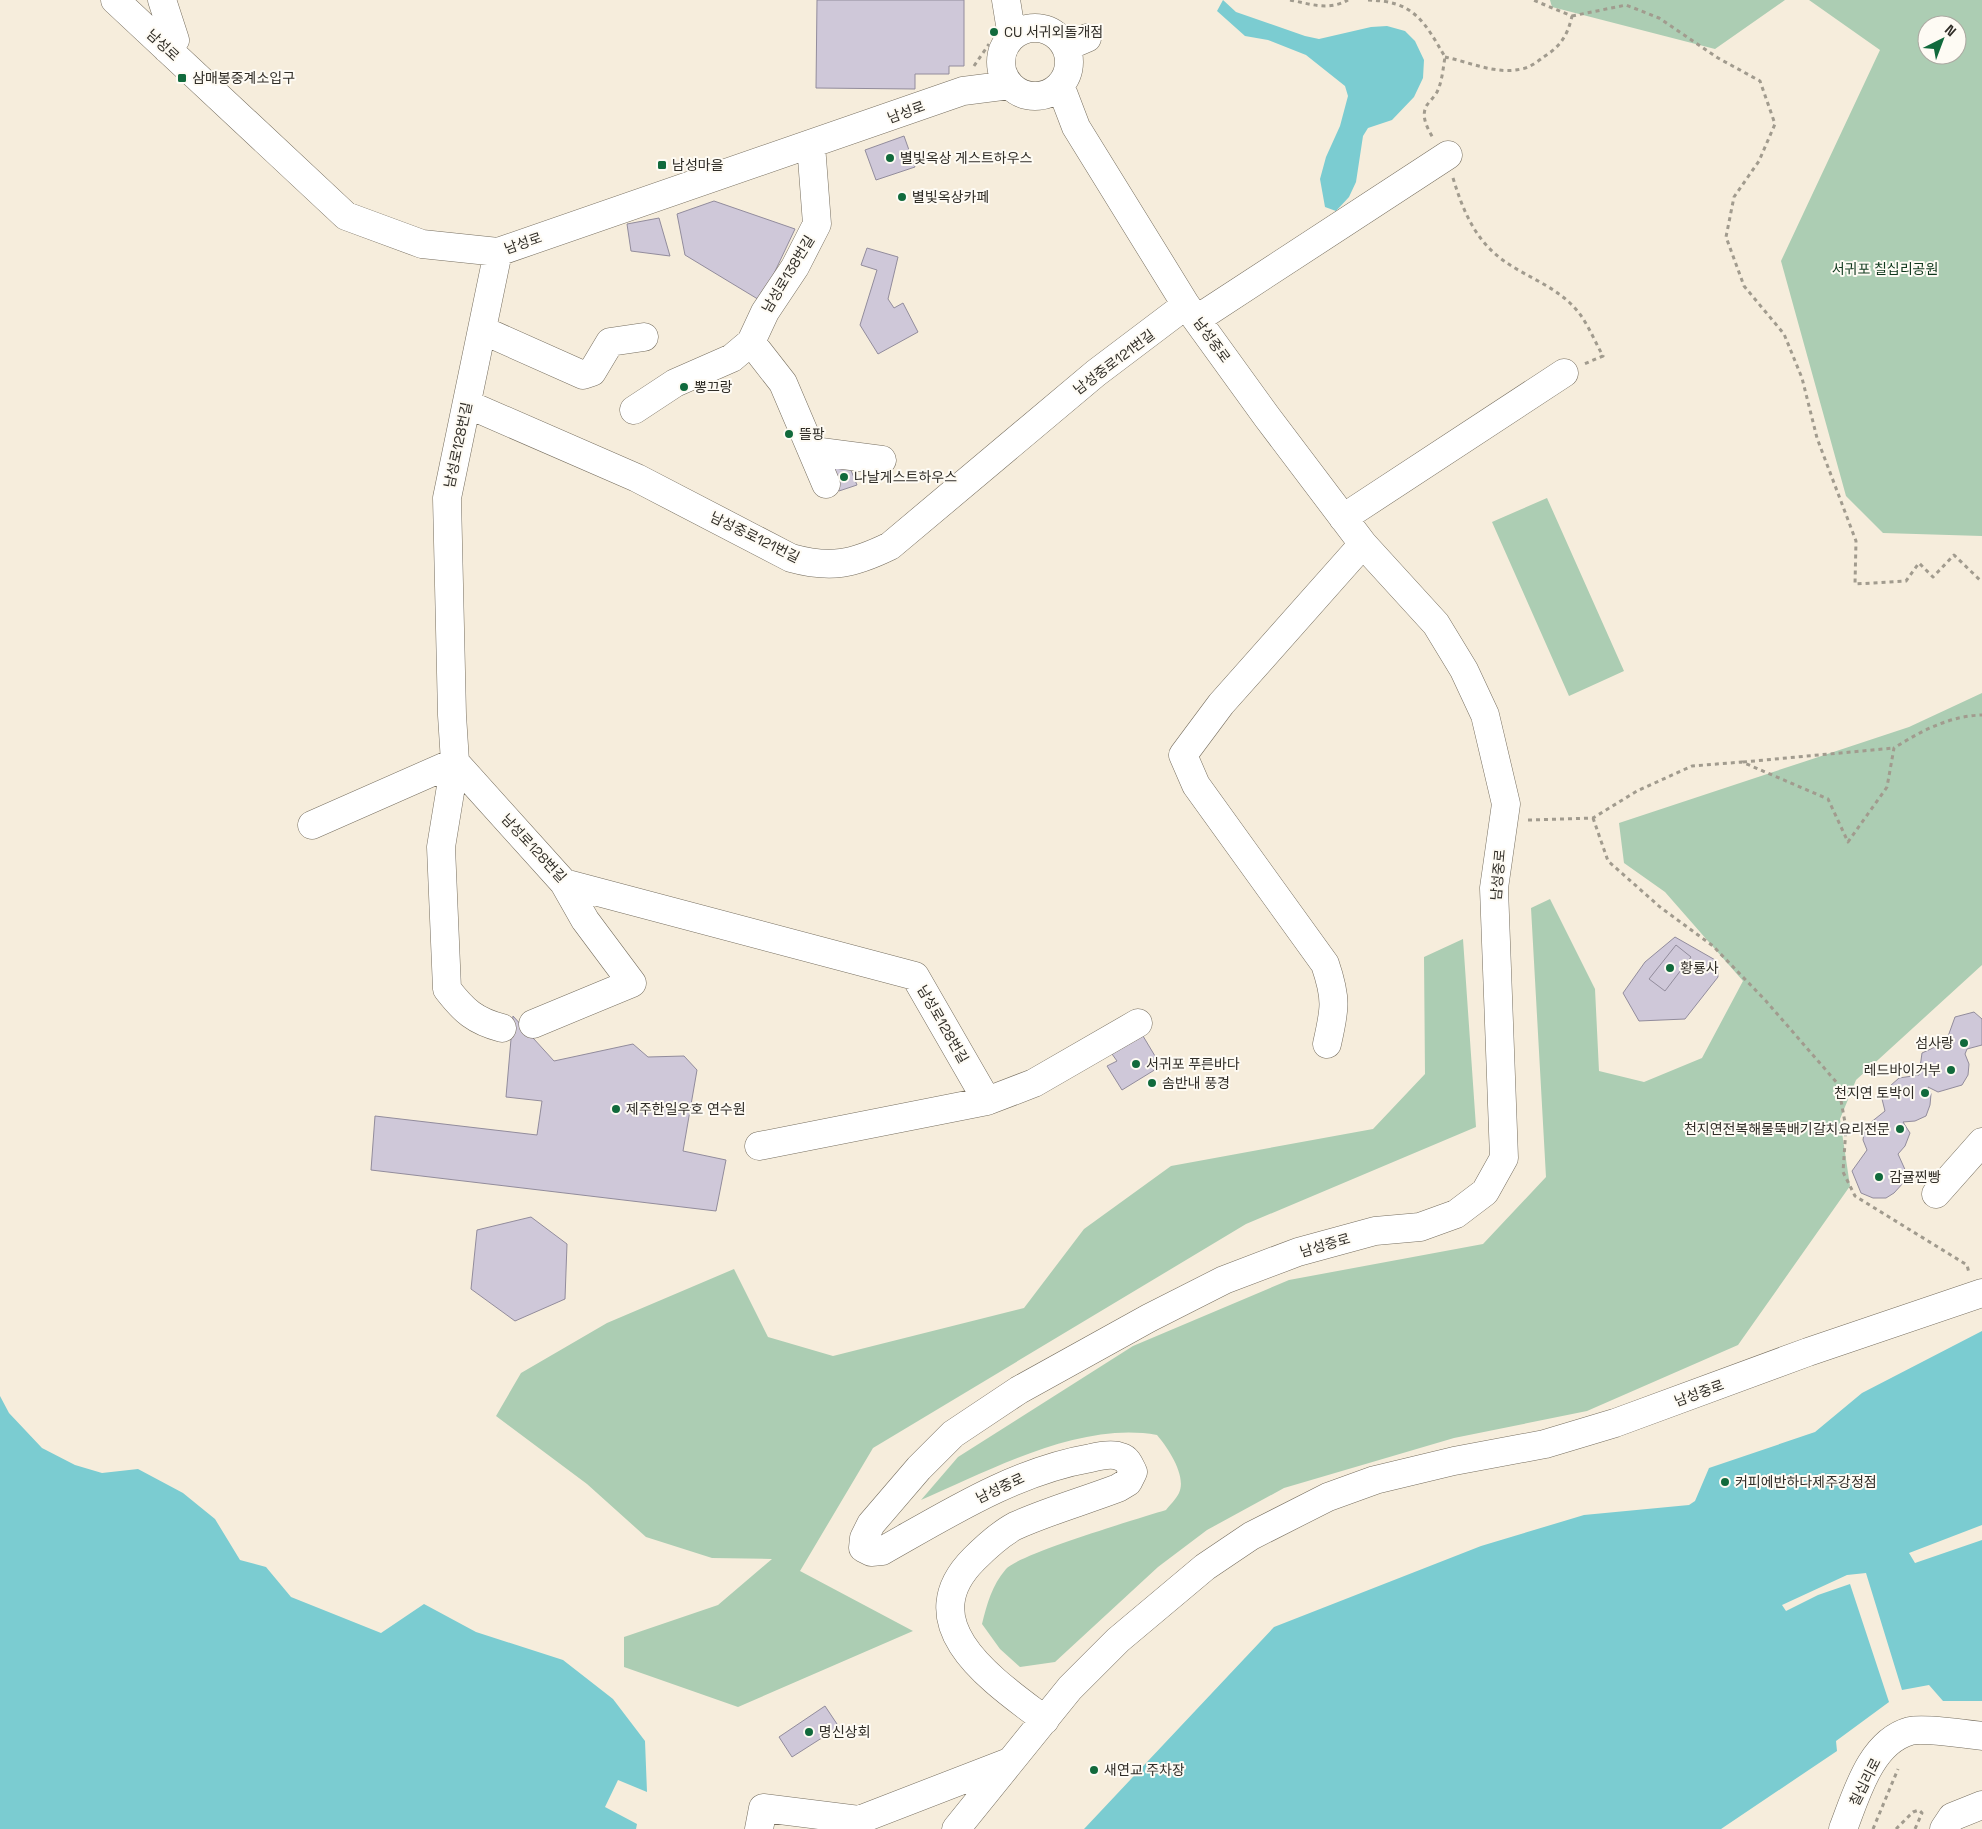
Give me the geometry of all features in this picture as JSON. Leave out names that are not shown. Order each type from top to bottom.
[{"type":"street","name":"남성로","points":[[115,0],[346,216],[422,244],[498,252],[811,146],[969,81],[1009,51]]},
{"type":"street","points":[[162,0],[175,40],[167,49]]},
{"type":"street","points":[[1008,0],[1009,51],[1026,95],[1051,90],[1069,67],[1077,42],[1040,28],[1009,51]]},
{"type":"street","name":"남성중로","points":[[1051,90],[1076,126],[1192,312],[1267,417],[1362,544],[1436,624],[1464,670],[1485,716],[1506,804],[1494,888],[1504,1158],[1486,1192],[1456,1214],[1420,1227],[1375,1231],[1298,1252],[1224,1280],[1149,1318],[1019,1390],[953,1434],[889,1501],[864,1538],[863,1548],[870,1552],[882,1551],[967,1504],[1029,1474],[1064,1462],[1100,1456],[1120,1456],[1127,1461],[1133,1472],[1128,1482],[1118,1488],[1014,1527],[987,1546],[965,1568],[950,1595],[948,1610],[955,1635],[962,1645],[996,1682],[1046,1720],[1070,1688],[1118,1640],[1205,1567],[1251,1536],[1328,1497],[1375,1480],[1454,1461],[1545,1444],[1615,1423],[1808,1352],[1976,1283]]},
{"type":"street","name":"남성로138번길","points":[[634,410],[675,383],[732,358],[751,342],[764,312],[795,267],[817,224],[811,146]]},
{"type":"street","name":"남성중로121번길","points":[[467,404],[637,478],[791,558],[814,564],[849,563],[890,546],[1096,373],[1448,155]]},
{"type":"street","name":"남성로128번길","points":[[498,252],[447,498],[452,715],[455,762],[564,883],[915,976],[987,1101]]},
{"type":"street","points":[[482,330],[583,375],[592,372],[610,342],[644,337]]},
{"type":"street","points":[[751,342],[783,383],[826,484]]},
{"type":"street","points":[[1343,518],[1564,373]]},
{"type":"street","points":[[813,451],[882,460]]},
{"type":"street","points":[[1327,1044],[1335,1009],[1334,989],[1325,964],[1196,785],[1183,755],[1221,704],[1362,544]]},
{"type":"street","points":[[312,825],[455,762]]},
{"type":"street","points":[[455,762],[441,847],[446,989],[471,1015],[482,1022],[502,1028]]},
{"type":"street","points":[[534,1024],[632,983],[585,920],[564,883]]},
{"type":"street","points":[[760,1146],[987,1101],[1034,1083],[1138,1023]]},
{"type":"street","points":[[1936,1194],[1982,1142]]},
{"type":"street","points":[[956,1829],[1046,1720]]},
{"type":"street","name":"칠십리로","points":[[1843,1829],[1874,1759],[1890,1742],[1910,1731],[1964,1733],[1982,1736]]},
{"type":"street","points":[[759,1829],[763,1808],[859,1820],[1012,1761]]},
{"type":"street","points":[[1944,1829],[1952,1817],[1982,1805]]},
{"type":"path","points":[[1290,0],[1327,7],[1337,6],[1348,0]]},
{"type":"path","points":[[1368,0],[1386,1],[1410,10],[1427,26],[1445,58],[1440,83],[1436,93],[1426,106],[1424,116],[1426,125],[1437,144],[1448,155],[1469,223],[1483,242],[1504,261],[1556,292],[1579,313],[1603,356],[1564,373]]},
{"type":"path","points":[[1533,0],[1572,16],[1626,5],[1659,18],[1718,58],[1760,82],[1775,124],[1760,162],[1734,197],[1726,237],[1744,286],[1784,334],[1802,378],[1817,438],[1856,541],[1855,584],[1906,581],[1919,562],[1933,577],[1954,555],[1982,582]]},
{"type":"path","points":[[1445,58],[1492,69],[1523,69],[1561,44],[1569,31],[1572,16]]},
{"type":"path","points":[[969,81],[1009,51]]},
{"type":"path","points":[[1528,820],[1593,818],[1637,791],[1692,766],[1894,748],[1927,728],[1967,715],[1982,715]]},
{"type":"path","points":[[1742,762],[1828,799],[1848,842],[1887,786],[1894,748]]},
{"type":"path","points":[[1593,818],[1608,861],[1660,907],[1713,946],[1766,1001],[1838,1084],[1846,1128],[1843,1172],[1855,1196],[1966,1265],[1976,1283]]},
{"type":"path","points":[[1873,1829],[1900,1764]]},
{"type":"path","points":[[1896,1829],[1913,1812],[1920,1810],[1922,1813],[1921,1817],[1915,1829]]},
{"type":"green space","points":[[1550,0],[1785,0],[1715,49],[1552,7]]},
{"type":"green space","name":"서귀포 칠십리공원","points":[[1809,0],[1982,0],[1982,536],[1883,533],[1846,496],[1781,261],[1880,50]]},
{"type":"green space","points":[[1547,498],[1624,671],[1569,696],[1492,522]]},
{"type":"green space","points":[[1982,693],[1982,965],[1856,1080],[1840,1119],[1850,1186],[1738,1345],[1587,1411],[1454,1438],[1284,1488],[1207,1530],[1158,1567],[1055,1662],[1020,1667],[1000,1649],[982,1624],[994,1588],[1006,1569],[1016,1562],[1055,1546],[1166,1510],[1179,1493],[1180,1479],[1175,1462],[1157,1435],[1128,1433],[1097,1435],[1036,1451],[921,1500],[958,1457],[1133,1346],[1289,1280],[1483,1244],[1546,1177],[1531,908],[1550,899],[1595,989],[1599,1071],[1644,1082],[1702,1058],[1743,981],[1665,892],[1624,863],[1619,823],[1909,727]]},
{"type":"green space","points":[[1463,939],[1476,1127],[1246,1224],[873,1448],[800,1571],[913,1631],[738,1707],[624,1667],[624,1637],[718,1605],[772,1559],[712,1558],[646,1537],[587,1484],[496,1416],[521,1373],[607,1323],[734,1269],[768,1337],[833,1356],[1024,1308],[1084,1229],[1171,1166],[1373,1129],[1425,1074],[1424,957]]},
{"type":"water","points":[[1223,0],[1236,12],[1319,39],[1371,27],[1387,26],[1405,31],[1415,41],[1424,60],[1423,78],[1414,97],[1392,120],[1368,128],[1363,136],[1356,182],[1349,197],[1336,211],[1325,207],[1320,179],[1326,157],[1340,126],[1348,96],[1345,86],[1306,55],[1268,40],[1245,36],[1217,11]]},
{"type":"water","points":[[1982,1331],[1982,1525],[1909,1553],[1915,1563],[1982,1540],[1982,1701],[1943,1701],[1929,1685],[1902,1690],[1866,1573],[1847,1575],[1782,1605],[1786,1611],[1818,1595],[1850,1584],[1889,1702],[1836,1741],[1837,1751],[1721,1829],[1084,1829],[1274,1627],[1481,1546],[1584,1515],[1689,1505],[1695,1501],[1709,1468],[1815,1432],[1862,1393]]},
{"type":"water","points":[[0,1396],[9,1413],[42,1448],[75,1465],[102,1473],[138,1469],[183,1493],[215,1519],[240,1560],[266,1567],[291,1597],[381,1633],[424,1604],[476,1632],[563,1660],[613,1699],[645,1741],[647,1792],[618,1780],[605,1807],[637,1824],[636,1829],[0,1829]]},
{"type":"building","points":[[817,0],[964,0],[964,66],[949,66],[949,74],[915,74],[915,89],[816,88]]},
{"type":"building","name":"별빛옥상 게스트하우스","points":[[904,136],[915,167],[876,180],[865,150]]},
{"type":"building","points":[[714,201],[795,229],[761,301],[685,255],[677,214]]},
{"type":"building","points":[[659,218],[670,256],[631,251],[627,224]]},
{"type":"building","points":[[867,248],[898,257],[888,299],[894,308],[903,303],[918,332],[878,354],[860,325],[877,270],[861,265]]},
{"type":"building","name":"나날게스트하우스","points":[[848,463],[857,485],[839,491],[831,469]]},
{"type":"building","points":[[1675,937],[1717,961],[1718,977],[1685,1019],[1639,1021],[1623,993],[1645,962]]},
{"type":"building","name":"황룡사","points":[[1676,945],[1691,957],[1665,991],[1649,979]]},
{"type":"building","points":[[1974,1012],[1982,1019],[1982,1045],[1967,1049],[1965,1054],[1969,1064],[1968,1075],[1962,1085],[1938,1092],[1928,1087],[1931,1094],[1926,1116],[1915,1121],[1903,1122],[1910,1133],[1905,1146],[1898,1154],[1907,1174],[1904,1182],[1894,1193],[1886,1198],[1873,1198],[1861,1193],[1852,1171],[1867,1150],[1863,1140],[1865,1127],[1885,1111],[1882,1099],[1890,1086],[1899,1078],[1919,1075],[1922,1053],[1946,1042],[1955,1017]]},
{"type":"building","name":"제주한일우호 연수원","points":[[513,1016],[554,1061],[633,1044],[648,1057],[684,1056],[697,1070],[683,1151],[726,1160],[716,1211],[371,1170],[375,1116],[537,1135],[542,1101],[506,1097]]},
{"type":"building","name":"서귀포 푸른바다","points":[[1143,1036],[1161,1066],[1122,1090],[1107,1066],[1117,1061],[1112,1054]]},
{"type":"building","points":[[531,1217],[567,1244],[565,1299],[515,1321],[471,1289],[477,1230]]},
{"type":"building","name":"명신상회","points":[[825,1706],[839,1727],[792,1757],[779,1737]]},
{"type":"place","name":"CU 서귀외돌개점","points":[[994,32]]},
{"type":"place","name":"삼매봉중계소입구","points":[[182,78]]},
{"type":"place","name":"별빛옥상 게스트하우스","points":[[890,158]]},
{"type":"place","name":"남성마을","points":[[662,165]]},
{"type":"place","name":"별빛옥상카페","points":[[902,197]]},
{"type":"place","name":"뽕끄랑","points":[[684,387]]},
{"type":"place","name":"뜰팡","points":[[789,434]]},
{"type":"place","name":"나날게스트하우스","points":[[844,477]]},
{"type":"place","name":"황룡사","points":[[1670,968]]},
{"type":"place","name":"섬사랑","points":[[1964,1043]]},
{"type":"place","name":"서귀포 푸른바다","points":[[1136,1064]]},
{"type":"place","name":"레드바이거부","points":[[1951,1070]]},
{"type":"place","name":"솜반내 풍경","points":[[1152,1083]]},
{"type":"place","name":"천지연 토박이","points":[[1925,1093]]},
{"type":"place","name":"제주한일우호 연수원","points":[[616,1109]]},
{"type":"place","name":"천지연전복해물뚝배기갈치요리전문","points":[[1900,1129]]},
{"type":"place","name":"감귤찐빵","points":[[1879,1177]]},
{"type":"place","name":"커피에반하다제주강정점","points":[[1725,1482]]},
{"type":"place","name":"명신상회","points":[[809,1732]]},
{"type":"place","name":"새연교 주차장","points":[[1094,1770]]}]
